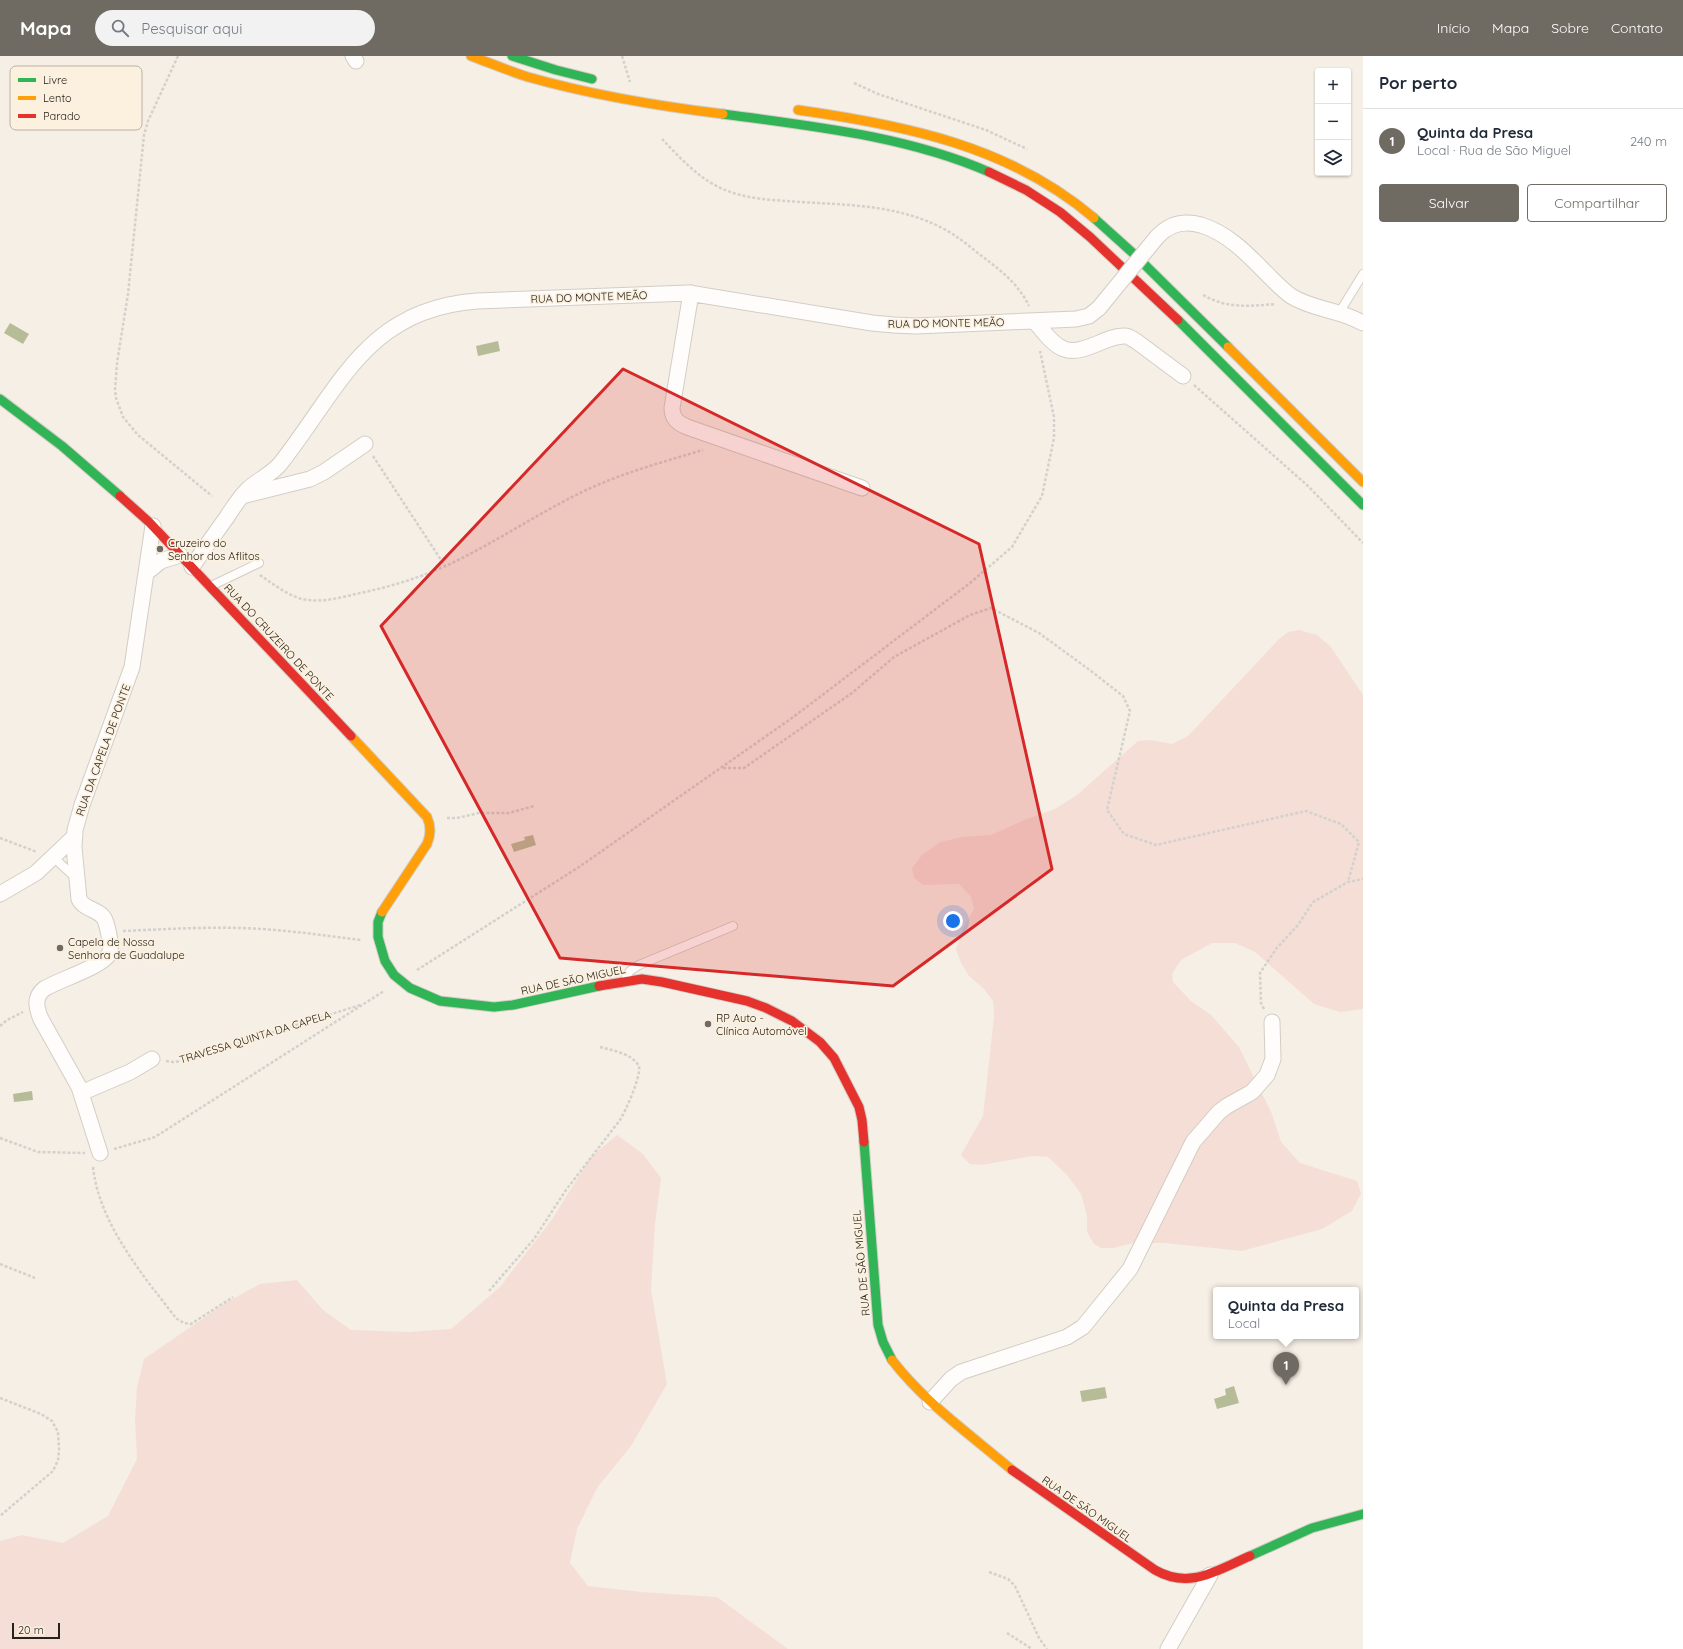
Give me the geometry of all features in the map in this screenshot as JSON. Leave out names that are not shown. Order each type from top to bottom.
[{"type":"main road","points":[[471,56],[532,79],[599,96],[740,118],[805,126],[861,135],[896,143],[929,151],[961,162],[1017,185],[1055,208],[1091,238],[1162,305],[1363,505]]},
{"type":"main road","points":[[512,56],[556,70],[603,82]]},
{"type":"main road","points":[[788,109],[864,119],[935,136],[996,158],[1041,179],[1085,210],[1127,248],[1363,482]]},
{"type":"main road","name":"RUA DO CRUZEIRO DE PONTE","points":[[0,399],[72,454],[153,526],[427,817]]},
{"type":"main road","points":[[380,943],[378,922],[383,909],[423,850],[429,838],[431,827],[427,817]]},
{"type":"main road","name":"RUA DE SÃO MIGUEL","points":[[380,943],[385,961],[400,981],[410,988],[440,1001],[494,1007],[513,1005],[623,981],[635,979],[654,980],[740,999],[760,1005],[785,1017],[810,1033],[826,1047],[834,1058],[852,1091],[861,1113],[876,1310],[881,1337],[892,1360],[911,1384],[930,1402],[1016,1473],[1167,1577],[1180,1580],[1194,1579],[1210,1574],[1312,1528],[1363,1514]]},
{"type":"street","name":"RUA DO MONTE MEÃO","points":[[192,567],[242,496],[253,484],[277,468],[364,351],[388,331],[413,316],[445,306],[469,302],[691,293],[894,325],[916,326],[1079,319],[1089,316],[1099,308],[1157,237],[1168,227],[1178,223],[1195,224],[1208,228],[1226,237],[1238,246],[1291,296],[1310,305],[1339,313],[1363,323]]},
{"type":"street","points":[[691,293],[672,413],[674,419],[680,423],[731,442],[862,488]]},
{"type":"street","points":[[1034,321],[1052,341],[1068,350],[1077,350],[1119,337],[1128,336],[1183,376]]},
{"type":"street","points":[[242,496],[310,479],[324,472],[365,444]]},
{"type":"street","name":"RUA DA CAPELA DE PONTE","points":[[38,999],[49,985],[104,960],[110,950],[106,921],[102,916],[83,905],[80,901],[76,879],[75,836],[82,805],[130,673],[153,526]]},
{"type":"street","points":[[146,572],[161,561],[180,555]]},
{"type":"street","points":[[0,894],[30,877],[75,836]]},
{"type":"street","points":[[38,999],[41,1019],[81,1093],[96,1153]]},
{"type":"street","points":[[930,1402],[951,1379],[961,1372],[1067,1337],[1076,1333],[1085,1324],[1130,1269],[1193,1142],[1219,1112],[1252,1092],[1267,1075],[1273,1059],[1272,1022]]},
{"type":"street","points":[[81,1093],[130,1072],[152,1059]]},
{"type":"street","points":[[1168,1649],[1210,1574]]},
{"type":"lane","points":[[1339,313],[1363,274]]},
{"type":"lane","points":[[210,586],[259,563]]},
{"type":"lane","points":[[53,857],[76,879]]},
{"type":"lane","points":[[623,981],[630,971],[639,965],[733,926]]},
{"type":"path","points":[[178,56],[148,121],[144,135],[128,294],[117,363],[115,390],[120,411],[132,429],[212,496]]},
{"type":"path","points":[[622,56],[630,82]]},
{"type":"path","points":[[662,139],[702,176],[715,185],[730,192],[759,199],[883,208],[910,215],[936,225],[958,238],[1008,277],[1026,300],[1034,321]]},
{"type":"path","points":[[0,1138],[38,1152],[96,1153],[155,1137],[579,867],[792,718],[970,583],[1012,547],[1042,496],[1054,438],[1054,416],[1040,349]]},
{"type":"path","points":[[1183,376],[1308,486],[1363,543]]},
{"type":"path","points":[[249,568],[292,595],[302,598],[321,600],[340,598],[399,584],[463,558],[567,500],[608,480],[633,470],[731,442]]},
{"type":"path","points":[[365,444],[445,566]]},
{"type":"path","points":[[722,768],[744,768],[852,692],[894,657],[970,615],[991,608],[1039,633],[1123,696],[1130,711],[1108,810],[1124,834],[1156,845],[1306,811],[1341,824],[1359,842],[1348,882]]},
{"type":"path","points":[[427,817],[454,818],[479,813],[509,813],[534,806]]},
{"type":"path","points":[[0,838],[53,857]]},
{"type":"path","points":[[1261,1003],[1260,973],[1276,949],[1298,925],[1313,902],[1348,882],[1363,878]]},
{"type":"path","points":[[108,932],[199,928],[250,928],[298,932],[380,943]]},
{"type":"path","points":[[0,1026],[38,999]]},
{"type":"path","name":"TRAVESSA QUINTA DA CAPELA","points":[[152,1059],[156,1058],[173,1062],[182,1061],[365,1003]]},
{"type":"path","points":[[489,1291],[534,1239],[566,1190],[623,1115],[640,1068],[629,1056],[600,1047]]},
{"type":"path","points":[[96,1153],[95,1186],[108,1217],[137,1268],[177,1319],[184,1324],[191,1324],[233,1297]]},
{"type":"path","points":[[0,1264],[35,1278]]},
{"type":"path","points":[[0,1398],[41,1414],[52,1421],[58,1432],[59,1450],[57,1464],[53,1471],[0,1516]]},
{"type":"path","points":[[989,1572],[1008,1579],[1015,1586],[1039,1638],[1047,1649]]},
{"type":"path","points":[[1007,1632],[1032,1649]]},
{"type":"highlighted area","points":[[623,369],[979,544],[1052,869],[893,986],[560,958],[381,626]]},
{"type":"shaded area","points":[[10,323],[29,334],[23,344],[4,333]]},
{"type":"shaded area","points":[[498,341],[500,351],[478,356],[476,346]]},
{"type":"shaded area","points":[[1299,630],[1317,635],[1331,647],[1363,695],[1363,1009],[1340,1012],[1314,1004],[1255,952],[1235,943],[1212,943],[1181,960],[1172,974],[1173,982],[1191,1001],[1211,1015],[1239,1047],[1272,1114],[1281,1142],[1300,1163],[1357,1181],[1361,1193],[1352,1211],[1322,1229],[1242,1251],[1165,1243],[1133,1243],[1114,1248],[1101,1248],[1094,1244],[1087,1232],[1087,1216],[1081,1194],[1067,1175],[1048,1157],[1032,1156],[982,1165],[970,1164],[961,1155],[983,1116],[994,1017],[993,1001],[984,989],[969,976],[961,963],[956,949],[963,929],[974,909],[971,897],[959,884],[923,885],[914,878],[912,868],[922,855],[940,842],[962,837],[991,835],[1024,820],[1055,809],[1077,795],[1138,741],[1151,740],[1172,744],[1188,736],[1278,640],[1288,632]]},
{"type":"shaded area","points":[[533,835],[536,845],[514,852],[511,844],[525,840],[524,837]]},
{"type":"shaded area","points":[[32,1091],[33,1100],[14,1102],[13,1094]]},
{"type":"shaded area","points":[[617,1135],[643,1154],[661,1178],[655,1224],[651,1290],[667,1384],[631,1446],[597,1488],[577,1529],[570,1563],[588,1586],[641,1592],[717,1597],[788,1649],[0,1649],[0,1541],[22,1535],[63,1543],[108,1516],[137,1459],[135,1420],[137,1387],[144,1359],[227,1302],[260,1284],[297,1280],[323,1310],[351,1330],[409,1332],[451,1329],[500,1287],[553,1218],[590,1158]]},
{"type":"shaded area","points":[[1234,1386],[1239,1403],[1217,1409],[1214,1399],[1226,1395],[1225,1389]]},
{"type":"shaded area","points":[[1105,1387],[1107,1398],[1082,1402],[1080,1391]]},
{"type":"traffic: fast","points":[[512,56],[556,70],[592,79]]},
{"type":"traffic: fast","points":[[723,114],[824,128],[892,141],[925,149],[989,172]]},
{"type":"traffic: fast","points":[[1094,218],[1134,254],[1228,347]]},
{"type":"traffic: fast","points":[[1178,320],[1363,505]]},
{"type":"traffic: fast","points":[[0,399],[62,446],[120,496]]},
{"type":"traffic: fast","points":[[382,912],[378,922],[378,937],[385,961],[394,975],[410,988],[440,1001],[494,1007],[513,1005],[599,986]]},
{"type":"traffic: fast","points":[[864,1142],[878,1325],[883,1342],[892,1360]]},
{"type":"traffic: fast","points":[[1250,1556],[1312,1528],[1363,1514]]},
{"type":"traffic: slow","points":[[471,56],[528,77],[600,95],[649,104],[723,114]]},
{"type":"traffic: slow","points":[[798,110],[877,123],[916,132],[991,156],[1027,173],[1062,193],[1094,218]]},
{"type":"traffic: slow","points":[[1228,347],[1363,482]]},
{"type":"traffic: slow","points":[[351,736],[427,817],[430,827],[430,834],[427,844],[382,912]]},
{"type":"traffic: slow","points":[[892,1360],[905,1376],[934,1404],[1012,1470]]},
{"type":"traffic: jam","points":[[989,172],[1026,190],[1060,212],[1090,237],[1178,320]]},
{"type":"traffic: jam","points":[[120,496],[149,522],[351,736]]},
{"type":"traffic: jam","points":[[599,986],[642,979],[662,982],[747,1001],[766,1008],[792,1021],[820,1042],[834,1058],[859,1107],[864,1142]]},
{"type":"traffic: jam","points":[[1012,1470],[1155,1570],[1168,1576],[1180,1578],[1203,1576],[1250,1556]]},
{"type":"place","name":"Cruzeiro do Senhor dos Aflitos","points":[[160,549]]},
{"type":"place","name":"Capela de Nossa Senhora de Guadalupe","points":[[60,948]]},
{"type":"place","name":"RP Auto - Clínica Automóvel","points":[[708,1024]]},
{"type":"place","name":"Quinta da Presa","points":[[1286,1385]]}]
